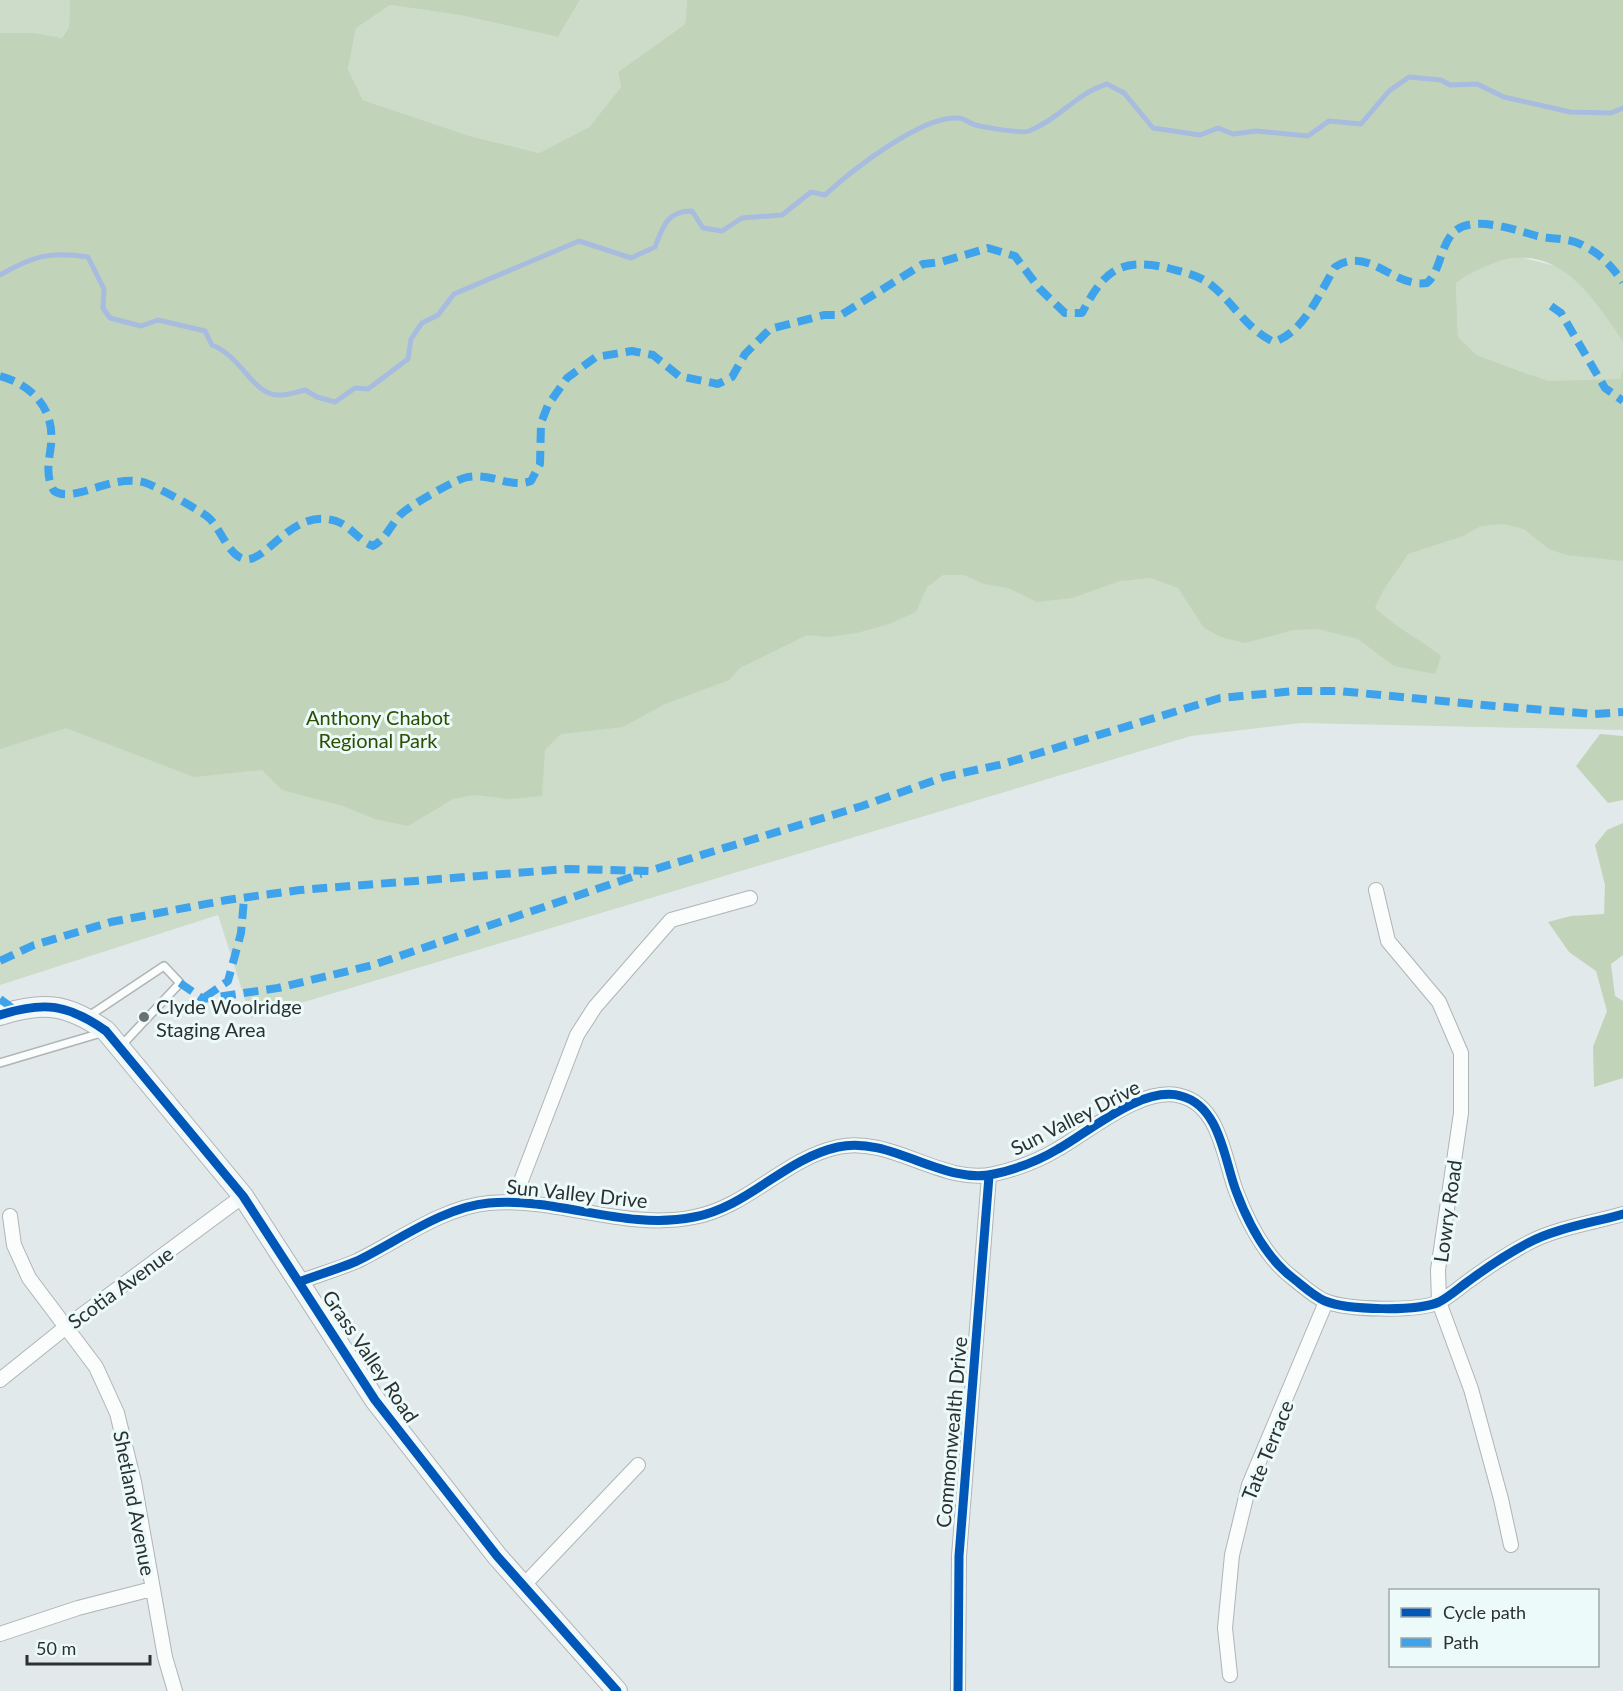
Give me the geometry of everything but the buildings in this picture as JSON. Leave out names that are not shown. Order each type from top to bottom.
[{"type":"main road","name":"Grass Valley Road","points":[[0,1015],[34,1006],[51,1006],[87,1017],[106,1031],[121,1047],[243,1196],[375,1400],[497,1556],[617,1691]]},
{"type":"street","name":"Lowry Road","points":[[1376,890],[1388,941],[1439,1002],[1461,1053],[1461,1113],[1438,1270],[1439,1302],[1471,1389],[1502,1499],[1511,1545]]},
{"type":"street","points":[[518,1201],[521,1181],[577,1035],[595,1007],[671,920],[750,898]]},
{"type":"street","name":"Sun Valley Drive","points":[[299,1282],[353,1262],[451,1213],[483,1204],[518,1201],[637,1221],[695,1217],[730,1205],[798,1162],[839,1146],[867,1147],[951,1172],[989,1176],[1028,1165],[1139,1100],[1160,1094],[1182,1096],[1203,1108],[1217,1130],[1237,1193],[1261,1244],[1290,1277],[1326,1302],[1386,1309],[1439,1302],[1498,1259],[1533,1240],[1623,1214]]},
{"type":"street","name":"Commonwealth Drive","points":[[958,1691],[959,1556],[989,1176]]},
{"type":"street","name":"Scotia Avenue","points":[[0,1380],[66,1327],[243,1196]]},
{"type":"street","name":"Shetland Avenue","points":[[10,1216],[14,1245],[29,1278],[96,1367],[117,1413],[134,1482],[165,1657],[175,1691]]},
{"type":"street","name":"Tate Terrace","points":[[1230,1675],[1226,1628],[1231,1566],[1249,1485],[1326,1302]]},
{"type":"street","points":[[524,1585],[638,1465]]},
{"type":"street","points":[[0,1634],[78,1608],[152,1590]]},
{"type":"lane","points":[[87,1017],[164,966],[180,983],[121,1047]]},
{"type":"lane","points":[[0,1063],[106,1031]]},
{"type":"green space","points":[[0,0],[70,0],[69,27],[62,38],[36,33],[0,33]]},
{"type":"green space","points":[[70,0],[580,0],[558,37],[459,15],[390,5],[356,28],[348,69],[363,100],[470,136],[539,153],[589,127],[621,87],[618,72],[685,24],[687,0],[1623,0],[1623,342],[1589,295],[1572,278],[1553,265],[1533,259],[1510,259],[1485,267],[1456,283],[1458,337],[1477,355],[1548,381],[1620,379],[1623,368],[1623,561],[1566,555],[1549,549],[1524,529],[1504,524],[1481,526],[1463,536],[1408,554],[1375,608],[1391,622],[1441,656],[1435,674],[1394,666],[1358,639],[1318,629],[1293,630],[1245,643],[1221,637],[1204,628],[1178,588],[1151,578],[1120,581],[1072,598],[1037,602],[1008,588],[984,584],[964,575],[943,575],[927,587],[916,612],[889,624],[857,633],[827,637],[807,635],[740,668],[729,680],[665,704],[623,727],[561,734],[545,750],[542,796],[509,799],[474,795],[453,799],[408,826],[375,819],[343,806],[282,790],[262,770],[194,777],[66,728],[0,749],[0,33],[36,33],[62,38],[69,27]]},
{"type":"green space","points":[[580,0],[687,0],[685,24],[618,72],[621,87],[589,127],[539,153],[470,136],[363,100],[348,69],[356,27],[390,5],[459,15],[558,37]]},
{"type":"green space","name":"Anthony Chabot Regional Park","points":[[1520,257],[1559,267],[1587,289],[1623,342],[1623,368],[1620,379],[1623,398],[1623,730],[1301,723],[1191,736],[251,1018],[218,915],[0,985],[0,524],[1532,375],[1477,355],[1458,337],[1456,283],[1486,264]]},
{"type":"green space","points":[[1600,734],[1623,736],[1623,800],[1608,803],[1576,766]]},
{"type":"green space","points":[[1623,823],[1623,955],[1611,964],[1615,996],[1623,1001],[1623,1078],[1594,1087],[1593,1047],[1607,1011],[1596,971],[1569,952],[1548,922],[1571,916],[1604,914],[1605,885],[1595,845],[1607,830]]},
{"type":"waterway","points":[[0,275],[32,259],[52,255],[88,257],[104,289],[103,308],[110,318],[141,326],[158,320],[205,331],[212,345],[231,357],[260,388],[268,393],[283,395],[305,390],[317,397],[335,402],[355,388],[368,389],[408,359],[411,339],[422,323],[438,315],[454,294],[579,241],[631,258],[655,247],[667,221],[684,212],[692,211],[703,228],[722,231],[742,218],[782,215],[811,192],[825,195],[888,146],[926,125],[943,119],[960,118],[975,125],[1025,132],[1049,120],[1096,88],[1107,84],[1124,93],[1153,128],[1200,135],[1218,128],[1233,134],[1256,131],[1308,136],[1329,121],[1361,124],[1389,91],[1409,77],[1441,80],[1450,85],[1477,84],[1504,97],[1570,112],[1611,113],[1623,108]]},
{"type":"marked path","points":[[0,376],[12,380],[32,393],[45,410],[51,432],[49,474],[54,491],[73,494],[121,481],[146,483],[209,518],[233,552],[244,559],[253,558],[262,553],[293,528],[320,519],[341,523],[373,546],[381,540],[405,511],[458,480],[473,476],[515,483],[531,481],[540,464],[541,423],[548,405],[567,378],[596,357],[632,351],[653,355],[679,376],[718,384],[732,377],[745,354],[770,329],[824,315],[841,315],[923,264],[941,262],[988,248],[1015,256],[1039,288],[1065,313],[1082,313],[1106,277],[1125,266],[1151,265],[1190,274],[1210,284],[1248,323],[1264,337],[1274,342],[1285,337],[1303,321],[1335,267],[1347,262],[1359,261],[1403,280],[1427,283],[1435,272],[1450,236],[1463,226],[1473,224],[1495,225],[1580,244],[1602,258],[1623,282]]},
{"type":"marked path","points":[[1551,306],[1561,313],[1605,388],[1623,401]]},
{"type":"marked path","points":[[0,961],[34,945],[111,922],[227,900],[300,890],[567,869],[649,871],[862,806],[944,777],[1003,764],[1220,698],[1295,691],[1339,691],[1594,714],[1623,712]]},
{"type":"marked path","points":[[180,983],[203,999],[278,988],[373,965],[641,874]]},
{"type":"marked path","points":[[205,997],[228,981],[241,933],[244,899]]},
{"type":"marked path","points":[[0,999],[15,1010]]},
{"type":"cycle path","points":[[0,1015],[30,1008],[55,1008],[80,1015],[106,1031],[243,1196],[375,1400],[497,1556],[617,1691]]},
{"type":"cycle path","points":[[299,1282],[357,1261],[438,1218],[455,1211],[489,1203],[515,1202],[643,1220],[694,1217],[732,1204],[800,1162],[838,1147],[858,1145],[877,1148],[956,1173],[975,1176],[994,1174],[1043,1157],[1134,1103],[1166,1094],[1181,1096],[1194,1102],[1212,1122],[1219,1135],[1236,1191],[1246,1215],[1259,1239],[1275,1261],[1313,1294],[1335,1304],[1365,1308],[1399,1308],[1439,1302],[1491,1265],[1528,1243],[1562,1230],[1623,1214]]},
{"type":"cycle path","points":[[958,1691],[959,1556],[989,1176]]},
{"type":"place","name":"Clyde Woolridge Staging Area","points":[[144,1017]]}]
